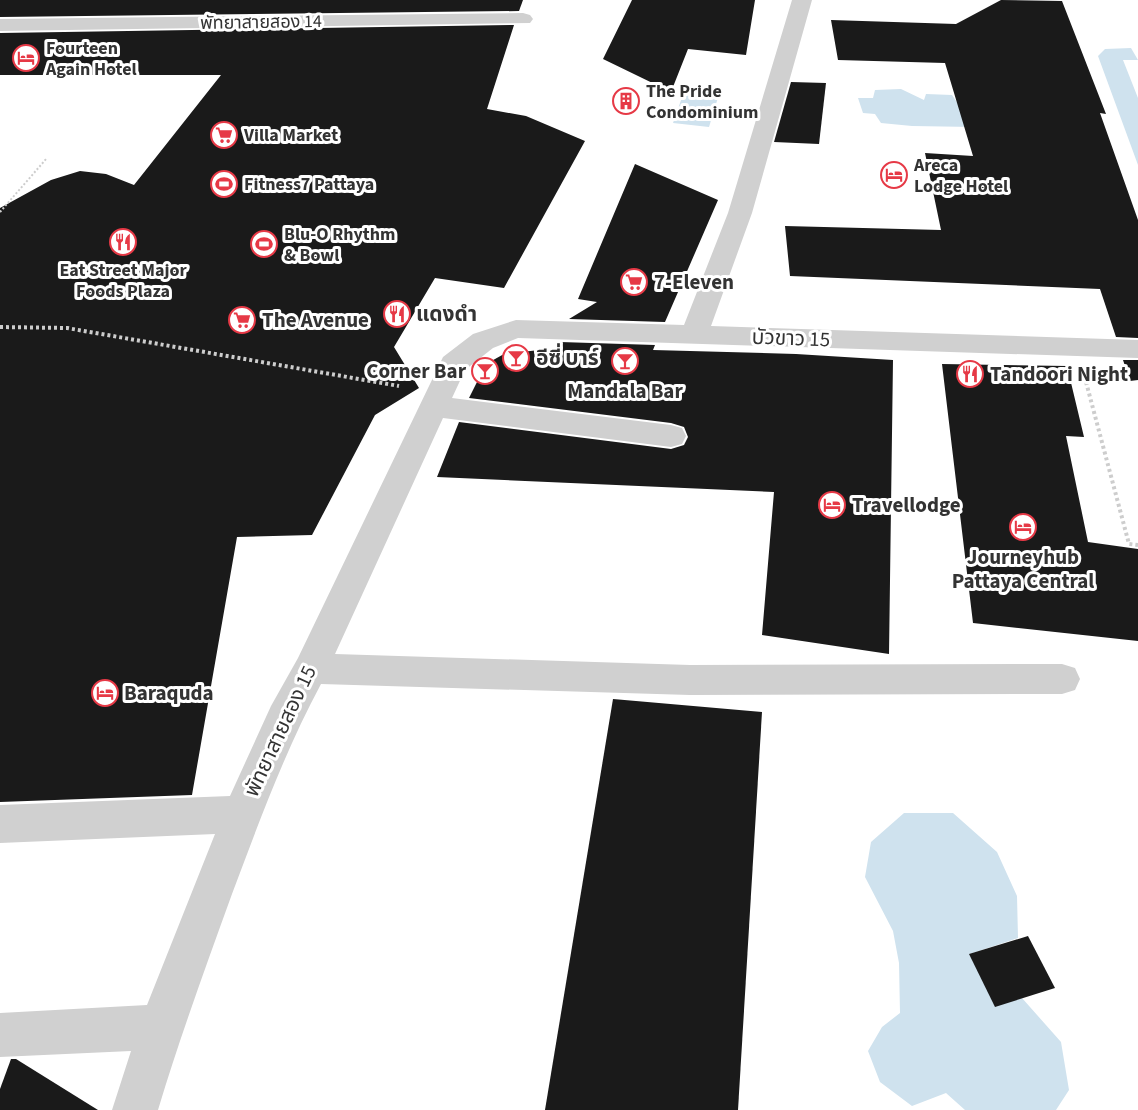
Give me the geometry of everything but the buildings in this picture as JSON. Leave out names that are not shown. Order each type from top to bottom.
[{"type":"street","points":[[694,335],[740,213],[802,0]]},
{"type":"street","name":"พัทยาสายสอง 14","points":[[0,25],[523,19]]},
{"type":"street","name":"บัวขาว 15","points":[[453,364],[483,341],[516,329],[1138,349]]},
{"type":"street","name":"พัทยาสายสอง 15","points":[[135,1110],[160,1027],[242,814],[284,717],[311,668],[419,396],[453,364]]},
{"type":"street","points":[[419,396],[671,436]]},
{"type":"street","points":[[311,668],[690,680],[1062,679]]},
{"type":"street","points":[[0,824],[242,814]]},
{"type":"street","points":[[0,1035],[160,1027]]},
{"type":"path","points":[[0,212],[47,158]]},
{"type":"path","points":[[0,327],[67,328],[419,396]]},
{"type":"path","points":[[1077,346],[1129,544],[1138,545]]},
{"type":"water","points":[[1131,48],[1138,60],[1123,60],[1138,98],[1138,165],[1098,56],[1105,49]]},
{"type":"water","points":[[686,86],[720,91],[709,127],[673,123]]},
{"type":"water","points":[[901,89],[924,100],[926,94],[952,95],[974,127],[881,123],[875,114],[863,113],[858,98],[873,98],[875,90]]},
{"type":"water","points":[[904,813],[953,813],[997,852],[1017,896],[1018,938],[970,954],[1022,998],[1061,1042],[1069,1090],[1056,1110],[965,1110],[946,1093],[912,1106],[880,1082],[868,1051],[882,1027],[900,1013],[899,963],[893,931],[865,877],[871,842]]},
{"type":"place","name":"Fourteen Again Hotel","points":[[26,58]]},
{"type":"place","name":"The Pride Condominium","points":[[626,101]]},
{"type":"place","name":"Villa Market","points":[[224,135]]},
{"type":"place","name":"Areca Lodge Hotel","points":[[894,175]]},
{"type":"place","name":"Fitness7 Pattaya","points":[[224,184]]},
{"type":"place","name":"Eat Street Major Foods Plaza","points":[[123,242]]},
{"type":"place","name":"Blu-O Rhythm & Bowl","points":[[264,244]]},
{"type":"place","name":"7-Eleven","points":[[634,282]]},
{"type":"place","name":"แดงดำ","points":[[397,314]]},
{"type":"place","name":"The Avenue","points":[[242,320]]},
{"type":"place","name":"อีซี่ บาร์","points":[[516,358]]},
{"type":"place","name":"Mandala Bar","points":[[625,361]]},
{"type":"place","name":"Corner Bar","points":[[485,371]]},
{"type":"place","name":"Tandoori Night","points":[[970,374]]},
{"type":"place","name":"Travellodge","points":[[832,505]]},
{"type":"place","name":"Journeyhub Pattaya Central","points":[[1023,527]]},
{"type":"place","name":"Baraquda","points":[[105,693]]}]
